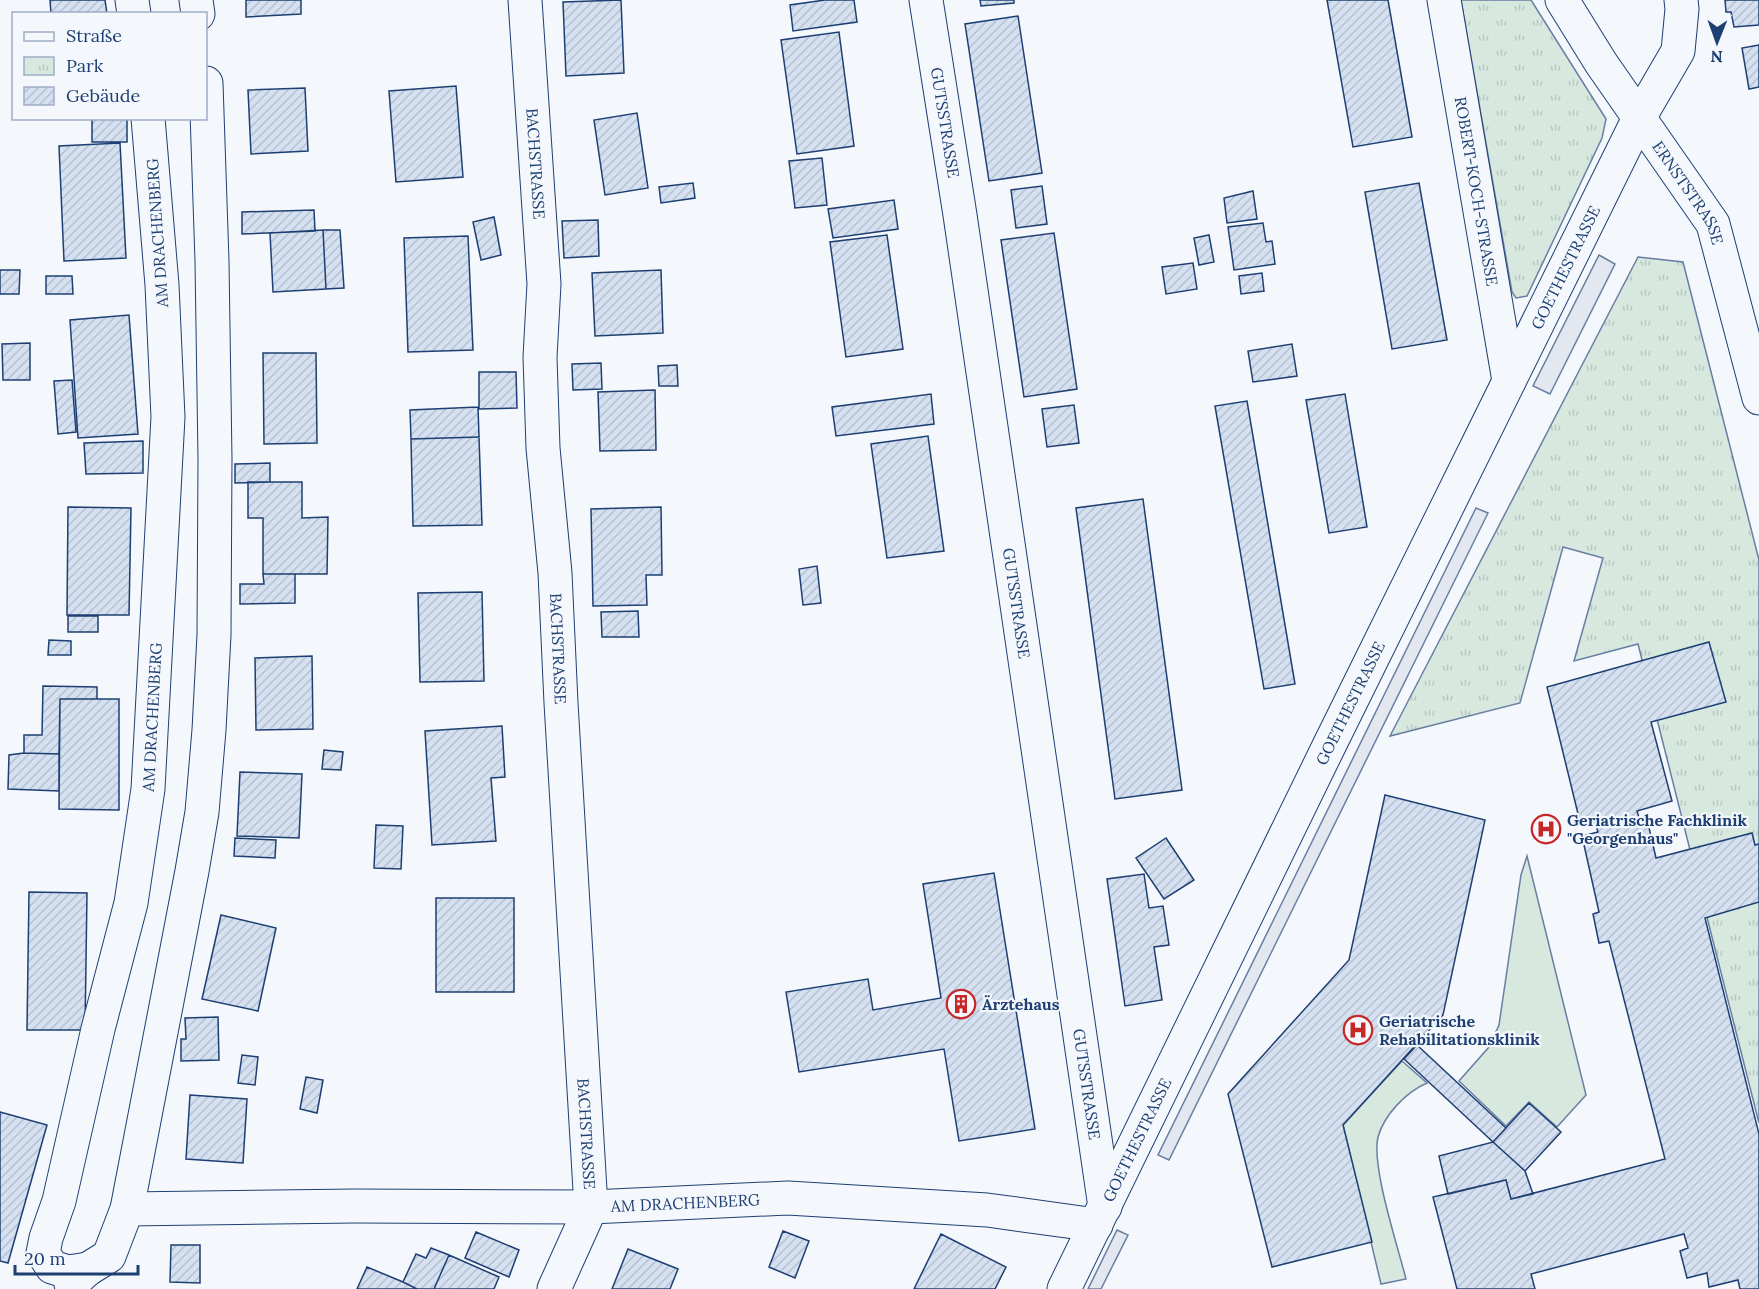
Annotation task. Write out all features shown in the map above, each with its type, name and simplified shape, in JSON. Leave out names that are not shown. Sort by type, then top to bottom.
[{"type":"street","name":"BACHSTRASSE","points":[[525,0],[544,284],[540,357],[543,448],[555,573],[561,714],[591,1207],[554,1289]]},
{"type":"street","name":"GUTSSTRASSE","points":[[926,0],[960,215],[1101,1216]]},
{"type":"street","name":"ROBERT-KOCH-STRASSE","points":[[1444,0],[1509,381]]},
{"type":"street","points":[[1562,0],[1601,63],[1640,118],[1678,51],[1681,0]]},
{"type":"street","name":"AM DRACHENBERG","points":[[148,120],[162,285],[168,417],[148,789],[131,903],[98,1029],[58,1201],[43,1253],[52,1267],[68,1272],[77,1279],[109,1256],[128,1209],[202,813],[214,635],[213,272],[207,110]]},
{"type":"street","name":"GOETHESTRASSE","points":[[1064,1289],[1640,118]]},
{"type":"street","name":"ERNSTSTRASSE","points":[[1640,118],[1713,224],[1759,398]]},
{"type":"street","name":"AM DRACHENBERG","points":[[128,1209],[356,1206],[591,1207],[788,1198],[1101,1216]]},
{"type":"green space","points":[[1461,0],[1531,0],[1606,119],[1602,138],[1527,296],[1516,298],[1512,292]]},
{"type":"green space","points":[[1638,257],[1683,262],[1759,560],[1759,1123],[1638,644],[1574,661],[1603,558],[1563,547],[1520,703],[1390,736]]},
{"type":"green space","points":[[1527,856],[1586,1095],[1557,1127],[1529,1102],[1506,1126],[1459,1081],[1489,1047],[1499,1025],[1521,875]]},
{"type":"green space","points":[[1402,1061],[1427,1083],[1411,1092],[1397,1105],[1385,1121],[1378,1137],[1378,1167],[1406,1279],[1381,1284],[1343,1125]]},
{"type":"shaded area","points":[[1599,255],[1615,264],[1550,394],[1533,386]]},
{"type":"shaded area","points":[[1476,508],[1488,513],[1169,1160],[1158,1155]]},
{"type":"shaded area","points":[[1117,1230],[1128,1235],[1101,1289],[1088,1289]]},
{"type":"building","points":[[50,0],[105,0],[107,12],[51,12]]},
{"type":"building","points":[[246,0],[301,0],[301,14],[246,17]]},
{"type":"building","points":[[621,0],[624,73],[566,76],[563,2]]},
{"type":"building","points":[[825,0],[854,0],[857,22],[793,31],[790,5]]},
{"type":"building","points":[[980,0],[1014,0],[1014,3],[981,6]]},
{"type":"building","points":[[1327,0],[1388,0],[1412,137],[1353,147]]},
{"type":"building","points":[[1725,0],[1759,0],[1759,25],[1734,27],[1731,12],[1726,12]]},
{"type":"building","points":[[1018,16],[1042,173],[989,181],[965,24]]},
{"type":"building","points":[[839,32],[854,146],[797,154],[781,40]]},
{"type":"building","points":[[1759,45],[1759,87],[1749,89],[1742,48]]},
{"type":"building","points":[[456,86],[463,177],[396,182],[389,91]]},
{"type":"building","points":[[305,88],[308,151],[251,154],[248,90]]},
{"type":"building","points":[[637,113],[648,188],[605,195],[594,120]]},
{"type":"building","points":[[92,120],[127,120],[127,142],[92,142]]},
{"type":"building","points":[[120,143],[126,258],[64,261],[59,146]]},
{"type":"building","points":[[822,158],[827,205],[795,208],[789,161]]},
{"type":"building","points":[[693,183],[695,198],[661,203],[659,187]]},
{"type":"building","points":[[1419,183],[1447,340],[1392,349],[1365,192]]},
{"type":"building","points":[[1042,186],[1047,224],[1016,228],[1011,190]]},
{"type":"building","points":[[1253,191],[1257,219],[1227,223],[1224,198]]},
{"type":"building","points":[[894,200],[898,229],[833,238],[828,209]]},
{"type":"building","points":[[314,210],[315,231],[242,234],[242,212]]},
{"type":"building","points":[[494,217],[501,255],[481,260],[473,222]]},
{"type":"building","points":[[598,220],[599,256],[564,258],[562,221]]},
{"type":"building","points":[[1263,223],[1266,242],[1272,241],[1275,264],[1234,270],[1228,227]]},
{"type":"building","points":[[323,230],[326,289],[273,292],[270,233]]},
{"type":"building","points":[[323,230],[340,230],[344,288],[326,289]]},
{"type":"building","points":[[1054,233],[1077,389],[1024,397],[1001,240]]},
{"type":"building","points":[[887,235],[903,349],[846,357],[830,242]]},
{"type":"building","points":[[1209,235],[1214,262],[1199,265],[1194,238]]},
{"type":"building","points":[[468,236],[473,350],[408,352],[404,238]]},
{"type":"building","points":[[1193,263],[1197,289],[1166,294],[1162,267]]},
{"type":"building","points":[[0,270],[20,270],[19,294],[0,294]]},
{"type":"building","points":[[661,270],[663,333],[595,336],[592,273]]},
{"type":"building","points":[[1262,273],[1264,291],[1241,294],[1239,276]]},
{"type":"building","points":[[46,276],[72,276],[73,294],[46,294]]},
{"type":"building","points":[[129,315],[138,434],[78,438],[70,320]]},
{"type":"building","points":[[30,343],[30,380],[3,380],[2,344]]},
{"type":"building","points":[[1292,344],[1297,376],[1253,382],[1248,351]]},
{"type":"building","points":[[263,353],[316,353],[317,443],[264,444]]},
{"type":"building","points":[[601,363],[602,389],[573,390],[572,364]]},
{"type":"building","points":[[677,365],[678,386],[659,386],[658,366]]},
{"type":"building","points":[[479,372],[516,372],[517,408],[479,409]]},
{"type":"building","points":[[72,380],[76,432],[58,434],[54,381]]},
{"type":"building","points":[[655,390],[656,450],[600,451],[598,392]]},
{"type":"building","points":[[931,394],[934,424],[836,436],[832,407]]},
{"type":"building","points":[[1345,394],[1367,527],[1329,533],[1306,400]]},
{"type":"building","points":[[1247,401],[1295,684],[1264,689],[1215,406]]},
{"type":"building","points":[[1074,405],[1079,443],[1047,447],[1042,409]]},
{"type":"building","points":[[478,407],[479,437],[411,439],[410,410]]},
{"type":"building","points":[[928,436],[944,551],[887,558],[871,444]]},
{"type":"building","points":[[479,437],[482,525],[413,526],[411,439]]},
{"type":"building","points":[[143,441],[143,473],[86,474],[84,443]]},
{"type":"building","points":[[270,463],[270,482],[235,483],[235,464]]},
{"type":"building","points":[[248,482],[302,482],[302,518],[328,517],[327,574],[263,574],[263,518],[248,518]]},
{"type":"building","points":[[1143,499],[1182,790],[1115,799],[1076,508]]},
{"type":"building","points":[[68,507],[131,508],[129,615],[67,615]]},
{"type":"building","points":[[661,507],[662,575],[646,575],[647,605],[593,606],[591,509]]},
{"type":"building","points":[[817,566],[821,603],[803,605],[799,569]]},
{"type":"building","points":[[263,574],[295,574],[295,603],[240,604],[240,584],[264,584]]},
{"type":"building","points":[[482,592],[484,681],[420,682],[418,593]]},
{"type":"building","points":[[638,611],[639,637],[602,637],[601,612]]},
{"type":"building","points":[[68,616],[98,616],[98,632],[68,632]]},
{"type":"building","points":[[49,640],[71,641],[71,655],[48,655]]},
{"type":"building","points":[[1709,642],[1726,702],[1651,722],[1672,801],[1637,811],[1640,821],[1647,819],[1656,858],[1752,833],[1755,845],[1759,844],[1759,902],[1705,918],[1759,1134],[1759,1289],[1740,1289],[1738,1280],[1709,1287],[1707,1273],[1687,1278],[1680,1251],[1688,1248],[1684,1234],[1531,1274],[1535,1289],[1457,1289],[1433,1197],[1506,1180],[1511,1199],[1665,1159],[1609,941],[1599,943],[1593,914],[1599,912],[1582,836],[1598,832],[1595,822],[1581,826],[1547,687]]},
{"type":"building","points":[[312,656],[313,729],[256,730],[255,658]]},
{"type":"building","points":[[43,686],[97,687],[97,699],[60,699],[59,754],[24,753],[24,735],[42,735]]},
{"type":"building","points":[[60,699],[119,699],[119,810],[59,809]]},
{"type":"building","points":[[502,726],[505,777],[491,778],[496,841],[432,845],[425,731]]},
{"type":"building","points":[[324,750],[343,752],[341,770],[322,769]]},
{"type":"building","points":[[59,754],[59,791],[8,789],[9,755]]},
{"type":"building","points":[[240,772],[302,774],[299,838],[237,836]]},
{"type":"building","name":"Geriatrische Rehabilitationsklinik","points":[[1385,795],[1485,820],[1443,1015],[1343,1125],[1372,1242],[1272,1267],[1228,1094],[1349,960]]},
{"type":"building","points":[[376,825],[403,826],[401,869],[374,868]]},
{"type":"building","points":[[235,838],[276,840],[275,858],[234,856]]},
{"type":"building","points":[[1166,838],[1194,880],[1164,899],[1136,858]]},
{"type":"building","name":"Ärztehaus","points":[[994,873],[1035,1129],[959,1141],[944,1049],[799,1072],[786,992],[868,979],[873,1010],[941,998],[923,884]]},
{"type":"building","points":[[1144,874],[1149,908],[1163,906],[1169,945],[1154,947],[1162,1000],[1125,1006],[1107,879]]},
{"type":"building","points":[[29,892],[87,893],[85,1030],[27,1030]]},
{"type":"building","points":[[436,898],[514,898],[514,992],[436,992]]},
{"type":"building","points":[[221,915],[276,928],[258,1011],[202,999]]},
{"type":"building","points":[[218,1017],[219,1060],[181,1061],[181,1039],[186,1039],[185,1018]]},
{"type":"building","points":[[1417,1045],[1506,1128],[1493,1142],[1404,1059]]},
{"type":"building","points":[[242,1055],[258,1057],[255,1085],[238,1083]]},
{"type":"building","points":[[306,1077],[323,1080],[317,1113],[300,1109]]},
{"type":"building","points":[[190,1095],[247,1099],[243,1163],[186,1159]]},
{"type":"building","points":[[1529,1103],[1561,1132],[1525,1171],[1493,1142]]},
{"type":"building","points":[[0,1112],[47,1125],[8,1263],[0,1261]]},
{"type":"building","points":[[1493,1142],[1525,1171],[1533,1194],[1511,1199],[1506,1180],[1448,1194],[1439,1156]]},
{"type":"building","points":[[783,1231],[809,1241],[795,1278],[769,1267]]},
{"type":"building","points":[[476,1232],[519,1250],[509,1277],[465,1258]]},
{"type":"building","points":[[941,1234],[1006,1267],[995,1289],[914,1289]]},
{"type":"building","points":[[171,1245],[200,1245],[200,1283],[170,1282]]},
{"type":"building","points":[[431,1248],[449,1255],[434,1289],[417,1289],[403,1282],[416,1254],[426,1258]]},
{"type":"building","points":[[628,1249],[678,1269],[670,1289],[612,1289]]},
{"type":"building","points":[[449,1255],[499,1277],[494,1289],[434,1289]]},
{"type":"building","points":[[367,1267],[403,1282],[417,1289],[357,1289]]},
{"type":"place","name":"Geriatrische Fachklinik \"Georgenhaus\"","points":[[1546,829]]},
{"type":"place","name":"Ärztehaus","points":[[961,1004]]},
{"type":"place","name":"Geriatrische Rehabilitationsklinik","points":[[1358,1030]]}]
